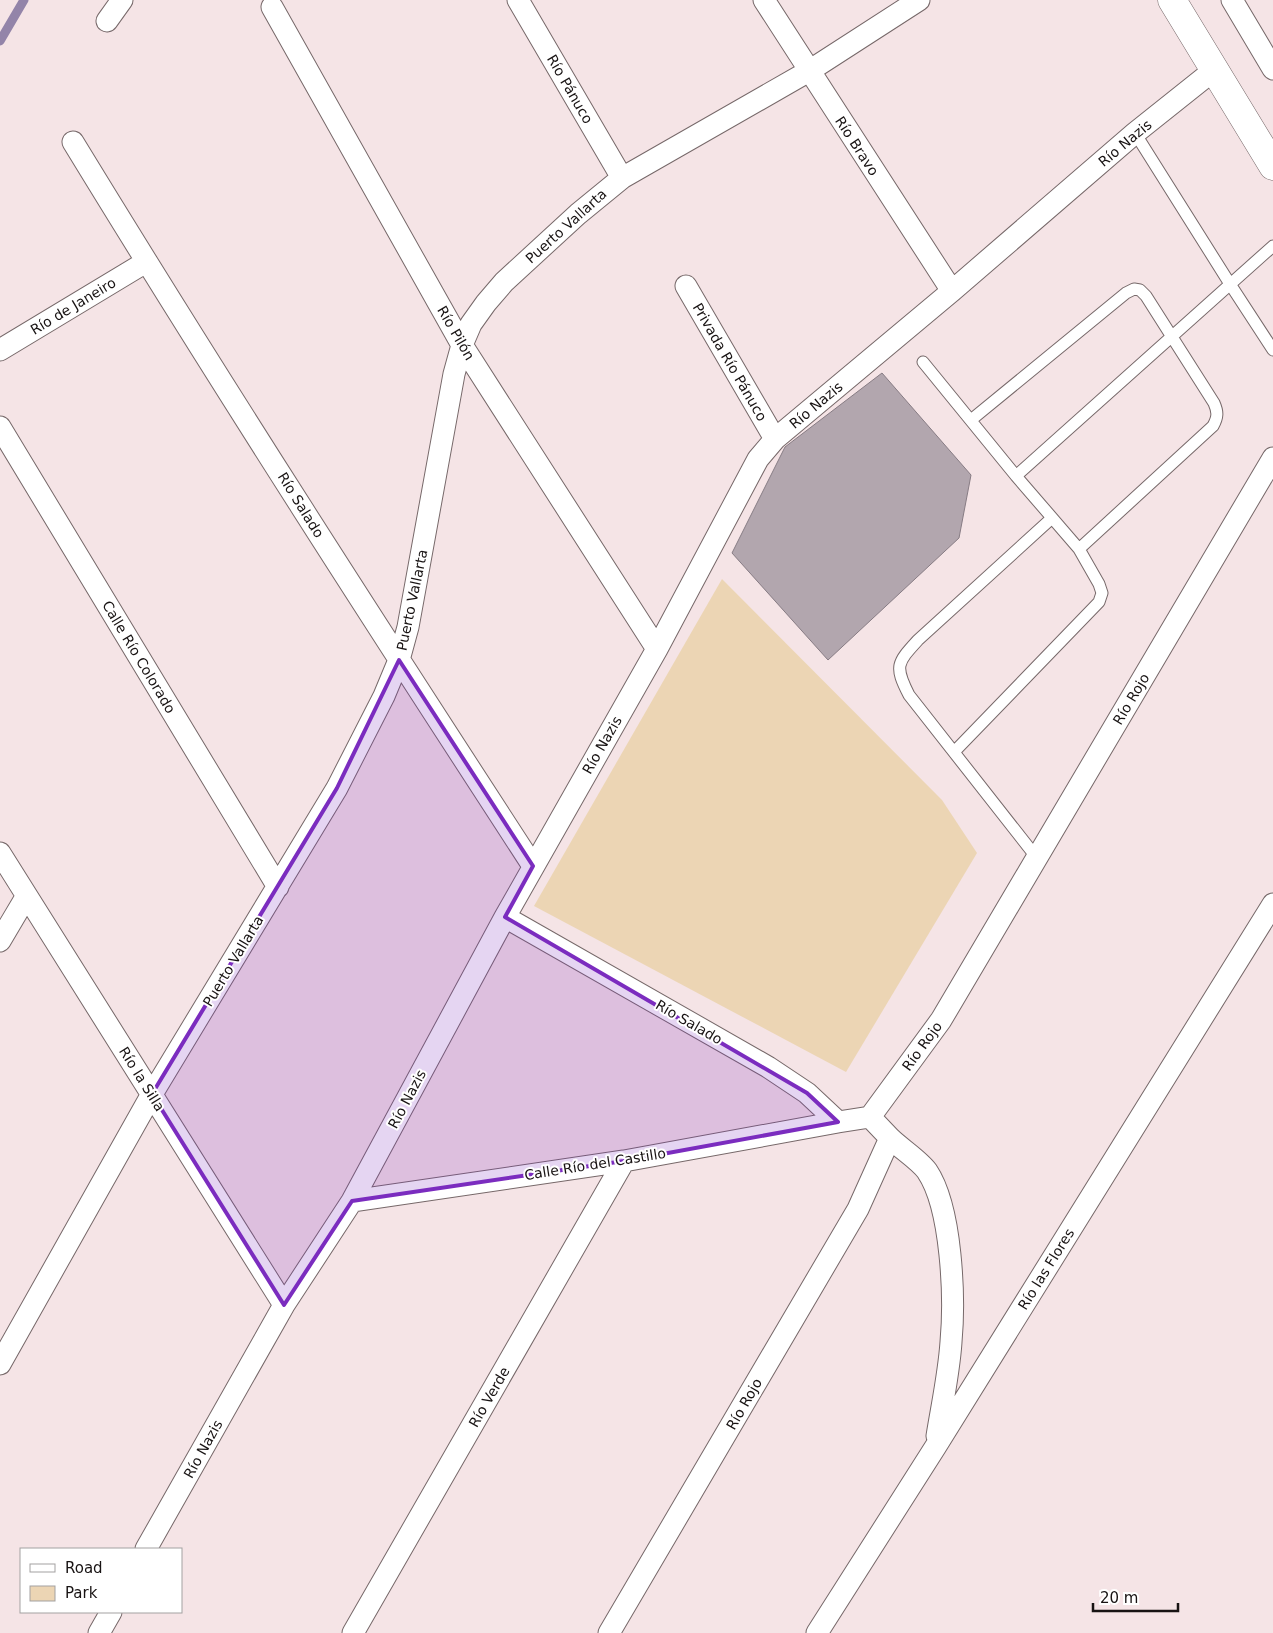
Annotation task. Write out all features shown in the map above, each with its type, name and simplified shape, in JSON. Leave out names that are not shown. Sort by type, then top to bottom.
[{"type":"main road","points":[[1172,0],[1273,166]]},
{"type":"street","points":[[107,20],[122,0]]},
{"type":"street","name":"Río Pánuco","points":[[518,0],[622,178]]},
{"type":"street","name":"Río Bravo","points":[[764,0],[952,291]]},
{"type":"street","name":"Puerto Vallarta","points":[[0,1364],[152,1094],[341,780],[384,696],[399,660],[408,627],[449,395],[462,345],[471,324],[504,282],[578,214],[622,178],[809,71],[919,0]]},
{"type":"street","points":[[1232,0],[1273,69]]},
{"type":"street","name":"Río Pilón","points":[[272,7],[462,345],[657,649]]},
{"type":"street","name":"Río Nazis","points":[[147,1548],[284,1305],[352,1201],[533,866],[657,649],[758,459],[775,438],[952,291],[1135,133],[1214,70]]},
{"type":"street","name":"Río Salado","points":[[73,142],[146,262],[399,660],[533,866]]},
{"type":"street","name":"Río de Janeiro","points":[[0,350],[146,262]]},
{"type":"street","name":"Privada Río Pánuco","points":[[686,286],[775,438]]},
{"type":"street","name":"Calle Río Colorado","points":[[0,427],[278,886]]},
{"type":"street","name":"Río Rojo","points":[[870,1117],[941,1020],[1273,458]]},
{"type":"street","name":"Río la Silla","points":[[0,853],[284,1305]]},
{"type":"street","points":[[0,940],[26,897]]},
{"type":"street","name":"Río las Flores","points":[[817,1633],[936,1446],[1273,904]]},
{"type":"street","name":"Río Salado","points":[[505,917],[768,1067],[807,1093],[838,1122]]},
{"type":"street","points":[[838,1122],[870,1117],[890,1138],[926,1169],[940,1199],[946,1229],[952,1308],[952,1343],[936,1446]]},
{"type":"street","name":"Calle Río del Castillo","points":[[352,1201],[624,1161],[838,1122]]},
{"type":"street","name":"Río Rojo","points":[[609,1633],[858,1209],[890,1138]]},
{"type":"street","name":"Río Verde","points":[[353,1633],[624,1161]]},
{"type":"street","points":[[99,1633],[110,1613]]},
{"type":"lane","points":[[1135,133],[1273,350]]},
{"type":"lane","points":[[1016,476],[1273,246]]},
{"type":"lane","points":[[971,420],[1126,293],[1134,289],[1140,290],[1146,296],[1214,403],[1218,411],[1217,418],[1213,426],[1078,549]]},
{"type":"lane","points":[[923,362],[1078,549],[1099,584],[1102,593],[1099,602],[954,752]]},
{"type":"lane","points":[[1037,858],[909,695],[900,679],[898,667],[904,656],[918,640],[1052,518]]},
{"type":"highlighted area","points":[[399,660],[533,866],[505,917],[807,1093],[838,1122],[624,1161],[352,1201],[284,1305],[152,1094],[337,788]]},
{"type":"green space","points":[[722,579],[942,800],[977,853],[846,1072],[534,906]]},
{"type":"building","points":[[882,373],[971,475],[959,538],[828,660],[732,553],[785,447]]},
{"type":"waterway","points":[[0,41],[24,0]]}]
